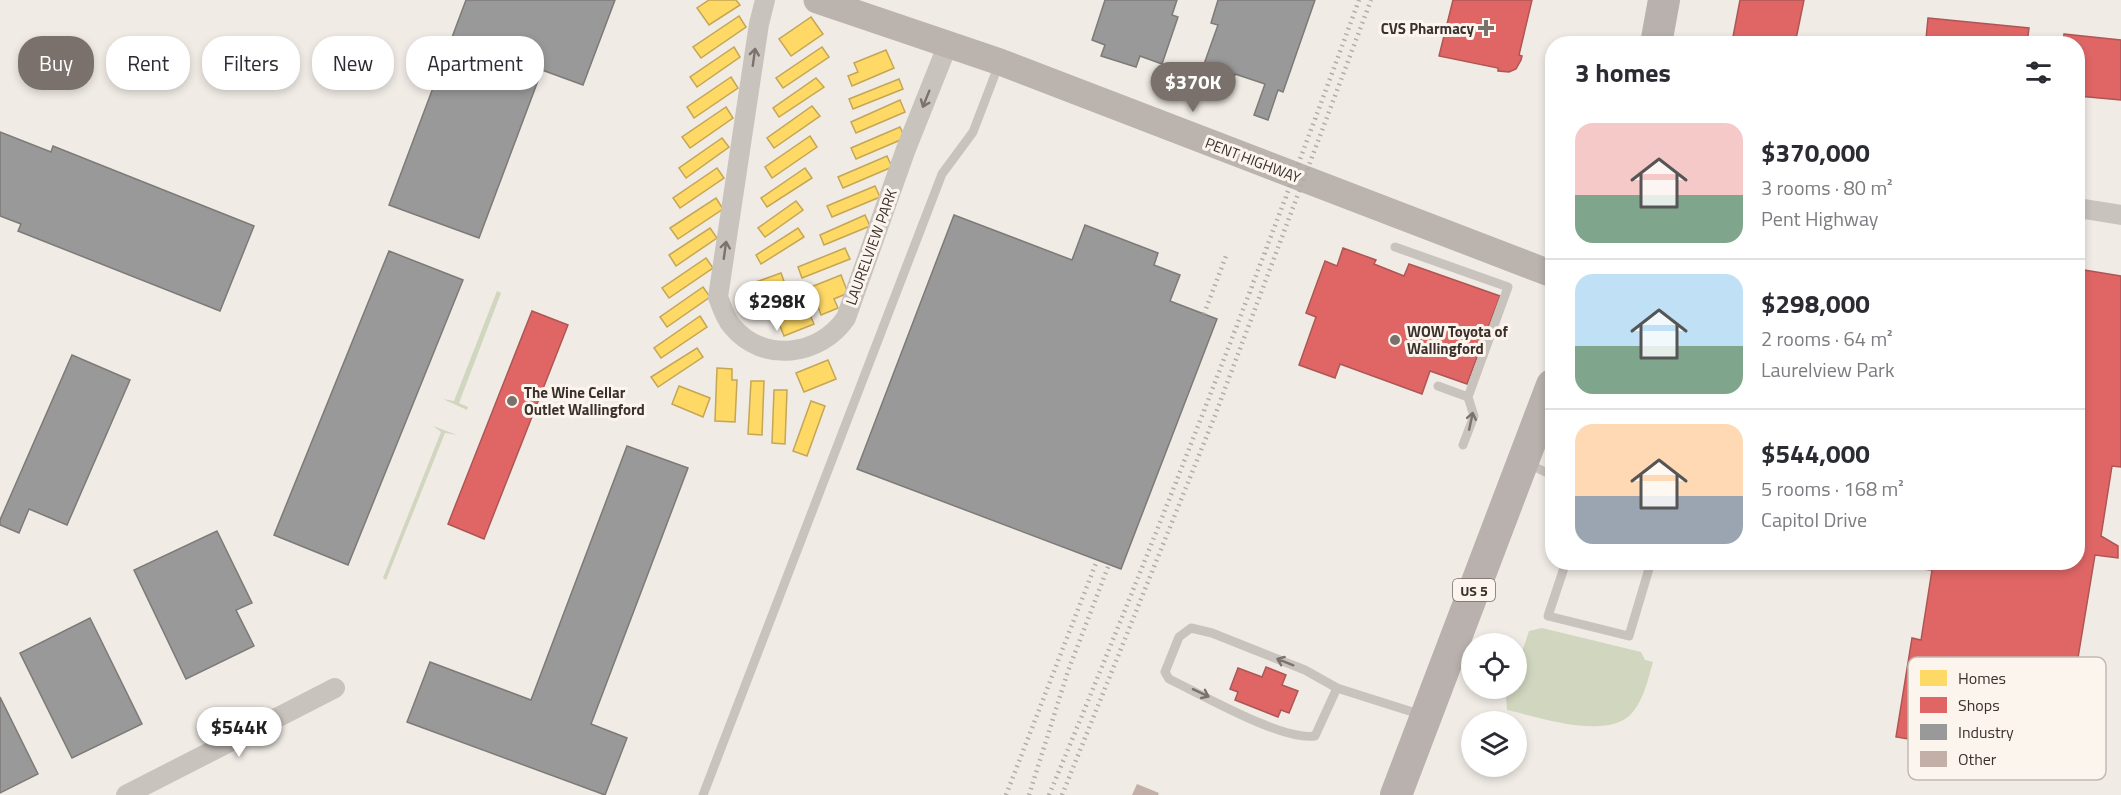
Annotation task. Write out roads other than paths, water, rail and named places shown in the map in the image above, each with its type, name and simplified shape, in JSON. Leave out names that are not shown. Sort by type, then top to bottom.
[{"type":"main road","points":[[1657,36],[1664,0]]},
{"type":"main road","name":"US 5","points":[[1396,795],[1545,404]]},
{"type":"street","name":"LAURELVIEW PARK","points":[[765,0],[759,24],[718,297],[726,317],[737,332],[755,344],[774,351],[797,351],[818,344],[831,335],[846,318],[906,149],[948,44]]},
{"type":"street","name":"PENT HIGHWAY","points":[[817,0],[1000,62],[1545,271]]},
{"type":"street","points":[[2085,209],[2121,215]]},
{"type":"street","points":[[126,795],[335,688]]},
{"type":"lane","points":[[703,795],[942,174],[973,132],[1000,62]]},
{"type":"lane","points":[[1395,247],[1508,287],[1468,397],[1474,416],[1463,445]]},
{"type":"lane","points":[[1438,386],[1468,397]]},
{"type":"lane","points":[[1523,462],[1545,472]]},
{"type":"lane","points":[[1563,570],[1548,616],[1629,636],[1649,570]]},
{"type":"lane","points":[[1337,688],[1315,736],[1303,738],[1282,731],[1169,679],[1165,672],[1179,637],[1191,628],[1212,633],[1305,670],[1337,688],[1355,691],[1425,716]]},
{"type":"railway","points":[[1049,795],[1208,399],[1359,0]]},
{"type":"railway","points":[[1062,795],[1214,418],[1371,0]]},
{"type":"railway","points":[[1204,314],[1226,256]]},
{"type":"railway","points":[[1006,795],[1096,563]]},
{"type":"railway","points":[[1029,795],[1068,671],[1108,567]]},
{"type":"place","name":"CVS Pharmacy","points":[[1486,28]]},
{"type":"place","name":"WOW Toyota of Wallingford","points":[[1395,340]]},
{"type":"place","name":"The Wine Cellar Outlet Wallingford","points":[[512,401]]}]
